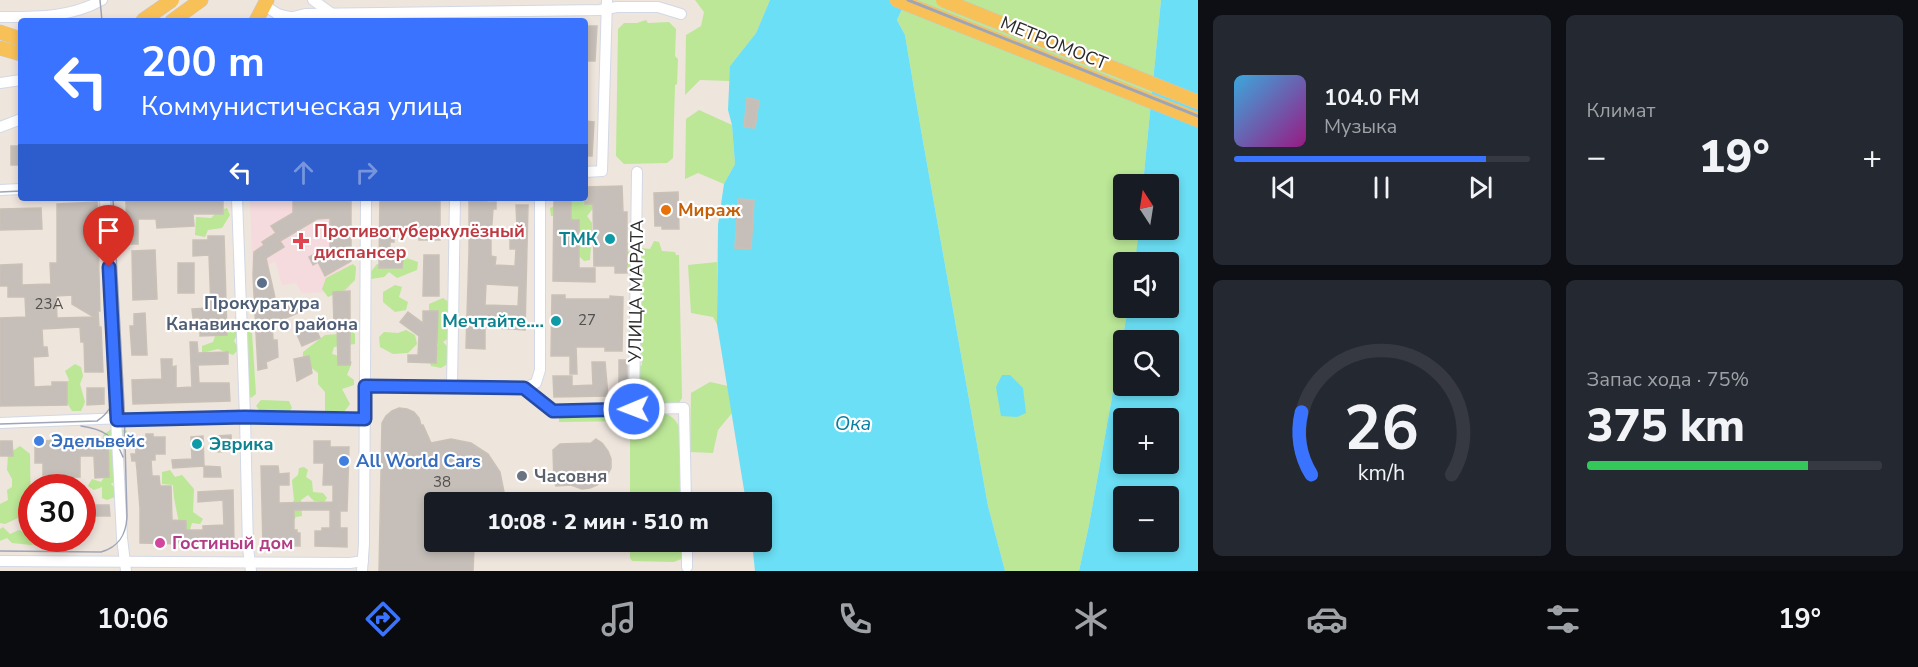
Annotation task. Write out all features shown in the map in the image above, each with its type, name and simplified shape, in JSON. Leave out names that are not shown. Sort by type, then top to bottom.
[{"type":"main road","points":[[162,0],[169,18]]},
{"type":"main road","points":[[146,18],[172,0]]},
{"type":"main road","points":[[174,18],[201,0]]},
{"type":"main road","name":"МЕТРОМОСТ","points":[[897,0],[1198,120]]},
{"type":"main road","name":"МЕТРОМОСТ","points":[[943,0],[1198,102]]},
{"type":"main road","points":[[257,18],[265,1]]},
{"type":"main road","points":[[0,32],[18,38]]},
{"type":"main road","points":[[0,48],[18,53]]},
{"type":"street","points":[[313,0],[330,14]]},
{"type":"street","points":[[0,17],[66,14],[99,1]]},
{"type":"street","points":[[265,1],[272,12],[279,16],[290,17]]},
{"type":"street","points":[[287,18],[305,14],[367,17],[460,16],[606,5],[658,7],[681,14]]},
{"type":"street","points":[[588,172],[602,171],[606,5]]},
{"type":"street","points":[[0,82],[18,80]]},
{"type":"street","points":[[0,127],[18,120]]},
{"type":"street","name":"УЛИЦА МАРАТА","points":[[634,409],[637,172]]},
{"type":"street","points":[[0,190],[18,189]]},
{"type":"street","points":[[105,201],[125,567]]},
{"type":"street","points":[[237,201],[248,548],[251,567]]},
{"type":"street","points":[[0,561],[125,567],[251,567],[350,563],[362,566],[366,201]]},
{"type":"street","points":[[452,387],[455,201]]},
{"type":"street","points":[[365,386],[524,388],[536,383],[540,370],[540,201]]},
{"type":"street","points":[[524,388],[553,411],[684,408],[686,492]]},
{"type":"street","points":[[0,423],[245,417],[365,419]]},
{"type":"street","points":[[687,552],[687,567]]},
{"type":"shaded area","name":"Противотуберкулёзный диспансер","points":[[250,201],[351,201],[350,291],[302,293],[296,283],[282,285],[275,261],[253,275]]},
{"type":"green space","points":[[695,0],[770,0],[756,33],[730,66],[730,81],[700,80],[685,95],[686,35],[701,26],[704,12]]},
{"type":"green space","points":[[906,0],[1161,0],[1144,174],[1113,174],[1113,240],[1138,240],[1137,252],[1113,252],[1113,318],[1126,318],[1124,330],[1113,330],[1113,391],[1079,571],[1005,571],[988,506],[905,35],[897,20]]},
{"type":"green space","points":[[646,20],[648,23],[669,22],[676,29],[675,56],[678,59],[673,158],[667,163],[624,164],[616,156],[618,29],[624,23]]},
{"type":"green space","points":[[699,110],[732,125],[735,164],[724,184],[698,173],[685,179],[686,119]]},
{"type":"green space","points":[[589,200],[594,207],[587,216],[592,223],[592,233],[585,234],[591,245],[590,260],[584,261],[574,251],[562,215],[551,216],[550,208],[565,201]]},
{"type":"green space","points":[[227,208],[230,215],[222,228],[208,230],[205,237],[195,235],[196,217],[211,218],[218,211]]},
{"type":"green space","points":[[654,241],[659,242],[662,251],[675,252],[679,255],[682,398],[679,403],[644,404],[639,400],[640,366],[642,365],[640,335],[642,333],[643,268],[629,268],[621,259],[621,253],[627,251],[634,253],[641,248],[650,249]]},
{"type":"green space","points":[[407,258],[418,262],[417,270],[397,278],[389,272],[384,277],[371,279],[370,273],[377,264],[391,267]]},
{"type":"green space","points":[[717,262],[717,324],[713,317],[691,313],[688,265]]},
{"type":"green space","points":[[353,264],[356,267],[355,280],[345,290],[328,297],[322,289],[326,278]]},
{"type":"green space","points":[[395,285],[402,287],[399,297],[408,302],[406,310],[395,312],[383,302],[383,292]]},
{"type":"green space","points":[[443,298],[450,303],[449,338],[443,342],[450,349],[449,363],[441,368],[431,366],[428,357],[438,345],[429,335],[429,304]]},
{"type":"green space","points":[[232,327],[238,332],[234,341],[239,349],[233,355],[218,349],[202,353],[202,346],[213,342],[216,333],[225,333]]},
{"type":"green space","points":[[349,328],[355,334],[355,344],[334,347],[332,354],[352,362],[347,375],[354,380],[354,385],[342,389],[350,404],[344,412],[332,414],[325,411],[325,392],[318,384],[318,373],[303,361],[303,352],[325,335],[339,334]]},
{"type":"green space","points":[[406,330],[415,335],[417,344],[408,353],[393,354],[380,347],[379,337],[384,332],[398,333]]},
{"type":"green space","points":[[246,331],[252,333],[256,394],[251,398],[248,394]]},
{"type":"green space","points":[[75,364],[81,367],[83,376],[80,384],[85,402],[81,411],[72,411],[65,396],[66,384],[69,380],[65,371]]},
{"type":"green space","points":[[710,382],[728,386],[732,413],[718,430],[713,453],[690,452],[691,393]]},
{"type":"green space","points":[[261,400],[289,401],[292,408],[288,413],[261,412],[256,406]]},
{"type":"green space","points":[[652,411],[665,414],[676,422],[680,429],[683,492],[630,492],[630,412]]},
{"type":"green space","points":[[627,413],[627,421],[559,422],[559,414]]},
{"type":"green space","points":[[110,430],[126,430],[131,438],[126,444],[117,442],[115,481],[111,484],[115,488],[115,497],[107,500],[102,498],[102,487],[96,489],[96,480],[101,482],[106,471],[107,460],[103,435]]},
{"type":"green space","points":[[20,446],[30,454],[30,474],[18,474],[18,518],[5,524],[0,523],[0,504],[8,500],[7,490],[12,487],[12,479],[7,470],[8,454]]},
{"type":"green space","points":[[304,467],[308,470],[306,477],[312,481],[313,492],[323,493],[327,498],[324,502],[314,501],[308,495],[301,500],[302,516],[296,517],[291,523],[283,519],[294,500],[292,480],[298,475],[299,468]]},
{"type":"green space","points":[[170,470],[175,477],[182,475],[194,489],[193,512],[203,519],[200,524],[192,523],[189,533],[180,533],[173,485],[162,484],[162,472]]},
{"type":"green space","points":[[3,527],[10,534],[18,530],[18,544],[12,543],[7,538],[0,541],[0,529]]},
{"type":"green space","points":[[630,552],[683,552],[681,559],[674,562],[632,561]]},
{"type":"water","name":"Ока","points":[[770,0],[906,0],[897,20],[905,35],[988,506],[1005,571],[755,571],[753,552],[772,552],[772,492],[744,492],[717,324],[718,225],[724,184],[735,164],[732,125],[728,110],[730,66],[756,33]]},
{"type":"water","points":[[1161,0],[1198,0],[1198,571],[1079,571],[1113,391],[1113,396],[1179,396],[1179,330],[1124,330],[1126,318],[1179,318],[1179,252],[1136,252],[1138,240],[1179,240],[1179,174],[1144,174]]},
{"type":"water","points":[[1002,375],[1010,375],[1023,388],[1026,413],[1017,417],[1001,416],[996,387]]},
{"type":"building","points":[[588,26],[597,26],[595,61],[588,61]]},
{"type":"building","points":[[747,98],[759,100],[755,128],[744,127]]},
{"type":"building","points":[[588,121],[594,122],[592,156],[588,156]]},
{"type":"building","points":[[11,146],[18,146],[18,165],[11,165]]},
{"type":"building","name":"ТМК","points":[[622,186],[623,212],[627,212],[627,273],[615,273],[615,266],[594,266],[593,204],[585,204],[585,201],[588,201],[588,187]]},
{"type":"building","name":"Мираж","points":[[678,192],[679,229],[662,229],[662,226],[655,226],[654,193]]},
{"type":"building","points":[[738,199],[754,200],[751,249],[735,248]]},
{"type":"building","points":[[126,201],[223,201],[223,214],[193,214],[194,226],[157,228],[156,219],[138,219],[138,244],[127,244]]},
{"type":"building","points":[[293,201],[351,201],[351,261],[325,276],[318,262],[313,265],[309,257],[322,250],[330,250],[330,218],[317,219],[280,241],[284,247],[266,258],[278,311],[305,299],[309,308],[272,324],[273,340],[277,340],[278,357],[266,362],[267,368],[258,370],[254,252],[264,245],[262,242],[276,233],[271,226],[293,213]]},
{"type":"building","points":[[380,201],[440,201],[440,240],[419,240],[419,228],[394,228],[394,242],[390,242],[390,258],[403,259],[402,268],[379,268]]},
{"type":"building","points":[[469,201],[496,202],[496,209],[493,209],[491,237],[491,256],[496,257],[495,265],[515,266],[516,249],[510,249],[510,228],[517,228],[516,205],[528,205],[525,330],[485,327],[485,349],[466,348]],"holes":[[[486,284],[519,286],[518,306],[485,305]]]},
{"type":"building","points":[[554,201],[571,201],[571,220],[579,220],[579,268],[595,268],[595,282],[553,281]]},
{"type":"building","points":[[97,202],[100,311],[98,311],[103,372],[85,372],[84,342],[81,342],[80,327],[42,329],[43,347],[47,347],[48,356],[33,357],[34,387],[52,386],[52,382],[67,382],[67,405],[0,406],[0,318],[26,317],[25,297],[8,297],[8,286],[0,286],[0,265],[22,264],[22,285],[51,284],[50,263],[57,263],[57,204]],"holes":[[[72,295],[72,304],[94,317],[57,318],[56,296]]]},
{"type":"building","points":[[41,208],[42,229],[0,230],[0,209]]},
{"type":"building","points":[[208,236],[224,236],[227,335],[200,336],[200,318],[193,318],[192,309],[211,308],[209,255],[193,256],[193,240],[208,240]]},
{"type":"building","points":[[155,250],[157,299],[133,300],[132,251]]},
{"type":"building","points":[[424,255],[439,255],[439,296],[423,296]]},
{"type":"building","points":[[178,263],[194,263],[194,293],[178,293]]},
{"type":"building","points":[[350,291],[350,365],[338,365],[337,323],[334,323],[333,292]]},
{"type":"building","points":[[552,295],[565,295],[565,299],[623,297],[622,351],[605,351],[605,347],[576,347],[577,374],[570,374],[570,356],[551,356]]},
{"type":"building","points":[[423,311],[438,311],[436,363],[408,362],[408,355],[418,355],[419,336],[400,322],[408,312],[423,323]]},
{"type":"building","points":[[145,313],[147,355],[132,355],[130,326],[134,326],[134,314]]},
{"type":"building","points":[[313,322],[320,338],[302,346],[295,330]]},
{"type":"building","points":[[190,342],[197,342],[198,353],[228,352],[228,364],[198,365],[199,383],[229,383],[230,401],[133,404],[132,380],[162,379],[161,359],[172,359],[172,367],[176,366],[176,388],[192,387]]},
{"type":"building","points":[[309,356],[312,373],[297,381],[294,359]]},
{"type":"building","points":[[619,360],[627,360],[627,395],[619,396]]},
{"type":"building","points":[[592,362],[605,362],[608,396],[554,397],[553,376],[572,376],[572,386],[593,385]]},
{"type":"building","points":[[87,388],[104,388],[104,404],[87,405]]},
{"type":"building","points":[[399,408],[414,412],[431,443],[451,439],[471,443],[488,454],[500,472],[504,492],[424,492],[424,552],[474,552],[473,571],[379,571],[382,423],[392,411]]},
{"type":"building","points":[[146,434],[153,434],[153,437],[165,437],[165,454],[155,454],[155,460],[151,460],[152,476],[159,476],[160,486],[171,486],[172,520],[186,521],[186,530],[203,530],[203,526],[224,525],[223,500],[198,502],[198,492],[233,490],[234,545],[140,543],[137,470],[136,461],[132,461],[131,454],[136,454],[135,438],[146,438]]},
{"type":"building","points":[[231,435],[232,451],[218,452],[217,436]]},
{"type":"building","points":[[203,436],[204,466],[173,468],[172,460],[192,459],[191,437]]},
{"type":"building","points":[[108,439],[109,477],[96,478],[94,456],[80,456],[80,474],[43,474],[43,463],[35,463],[35,441]]},
{"type":"building","points":[[596,439],[608,451],[611,459],[611,468],[606,478],[590,488],[582,489],[571,485],[556,486],[553,450],[560,444],[591,443]]},
{"type":"building","points":[[0,441],[12,441],[13,456],[0,456]]},
{"type":"building","points":[[314,441],[330,441],[330,447],[349,447],[347,511],[340,511],[340,528],[347,528],[347,547],[315,546],[315,531],[330,528],[330,510],[294,510],[294,530],[300,533],[300,546],[263,546],[261,466],[278,466],[279,474],[289,473],[289,485],[279,485],[279,503],[333,502],[333,485],[323,485],[324,463],[314,463]]},
{"type":"building","points":[[204,466],[220,467],[221,477],[204,477]]},
{"type":"building","points":[[96,505],[109,505],[110,516],[96,516]]},
{"type":"tram line","points":[[100,0],[102,18]]},
{"type":"tram line","points":[[0,192],[18,191]]},
{"type":"tram line","points":[[0,551],[101,552],[113,547],[125,529],[127,517],[124,405],[113,201]]},
{"type":"tram line","points":[[0,424],[97,421],[112,405],[118,384]]},
{"type":"tram line","points":[[81,426],[96,429],[107,435],[116,444],[123,457]]},
{"type":"railway","points":[[908,0],[1198,116]]},
{"type":"railway","points":[[941,0],[1198,103]]},
{"type":"place","name":"Мираж","points":[[666,210]]},
{"type":"place","name":"ТМК","points":[[610,239]]},
{"type":"place","name":"Противотуберкулёзный диспансер","points":[[301,241]]},
{"type":"place","name":"Прокуратура Канавинского района","points":[[262,283]]},
{"type":"place","name":"Мечтайте....","points":[[556,321]]},
{"type":"place","name":"Эдельвейс","points":[[39,441]]},
{"type":"place","name":"Эврика","points":[[197,444]]},
{"type":"place","name":"All World Cars","points":[[344,461]]},
{"type":"place","name":"Часовня","points":[[522,476]]},
{"type":"place","name":"Гостиный дом","points":[[160,543]]},
{"type":"route","points":[[109,267],[117,420],[124,418],[245,417],[365,419],[365,386],[524,388],[553,411],[634,409]]}]
